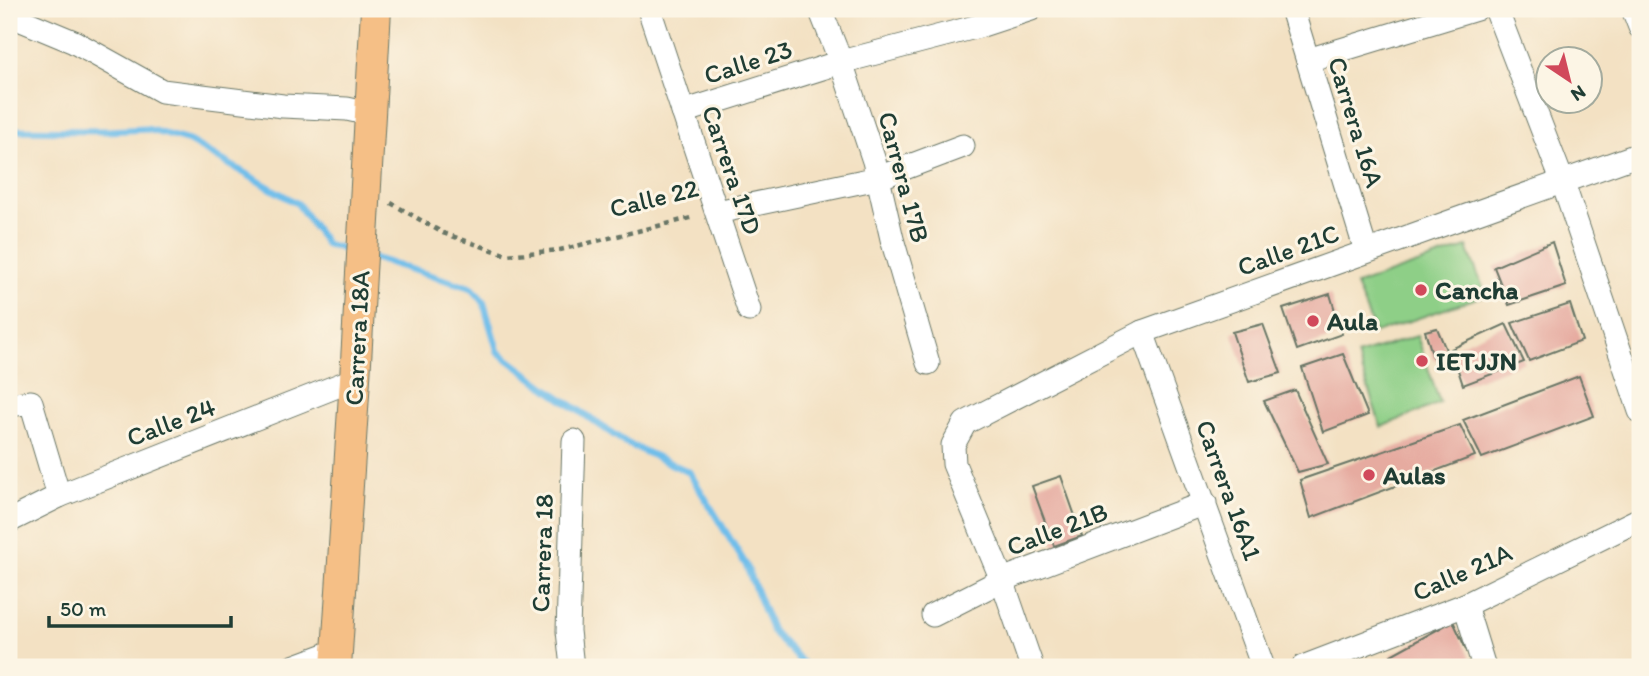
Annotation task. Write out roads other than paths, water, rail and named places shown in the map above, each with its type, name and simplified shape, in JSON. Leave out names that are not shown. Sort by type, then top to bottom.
[{"type":"main road","name":"Carrera 18A","points":[[336,659],[376,9]]},
{"type":"street","name":"Carrera 17D","points":[[649,9],[750,310]]},
{"type":"street","name":"Carrera 17B","points":[[820,9],[841,62],[878,178],[892,239],[928,363]]},
{"type":"street","name":"Calle 23","points":[[683,112],[976,18],[1031,9]]},
{"type":"street","name":"Carrera 16A","points":[[1292,9],[1366,251]]},
{"type":"street","points":[[1308,60],[1476,9]]},
{"type":"street","points":[[1496,9],[1563,183],[1640,411]]},
{"type":"street","points":[[1633,9],[1640,26]]},
{"type":"street","points":[[9,15],[74,41],[162,90],[283,106],[347,109],[370,114]]},
{"type":"street","name":"Calle 22","points":[[717,212],[878,178],[962,146]]},
{"type":"street","name":"Calle 21C","points":[[1002,580],[954,464],[953,445],[965,423],[1142,332],[1640,154]]},
{"type":"street","name":"Carrera 16A1","points":[[1142,332],[1263,667]]},
{"type":"street","name":"Calle 24","points":[[9,521],[59,496],[355,379]]},
{"type":"street","points":[[20,404],[59,496]]},
{"type":"street","name":"Carrera 18","points":[[572,667],[568,631],[574,441]]},
{"type":"street","name":"Calle 21B","points":[[933,615],[1002,580],[1205,503]]},
{"type":"street","name":"Calle 21A","points":[[1303,667],[1465,605],[1640,519]]},
{"type":"street","points":[[1002,580],[1032,667]]},
{"type":"street","points":[[1465,605],[1484,667]]},
{"type":"street","points":[[293,667],[336,659]]},
{"type":"waterway","points":[[9,130],[147,129],[189,141],[298,204],[326,244],[355,252]]},
{"type":"waterway","points":[[370,257],[472,288],[483,301],[498,352],[626,443],[689,472],[746,565],[772,631],[806,667]]},
{"type":"place","name":"Cancha","points":[[1421,290]]},
{"type":"place","name":"Aula","points":[[1313,321]]},
{"type":"place","name":"IETJJN","points":[[1422,361]]},
{"type":"place","name":"Aulas","points":[[1369,475]]}]
